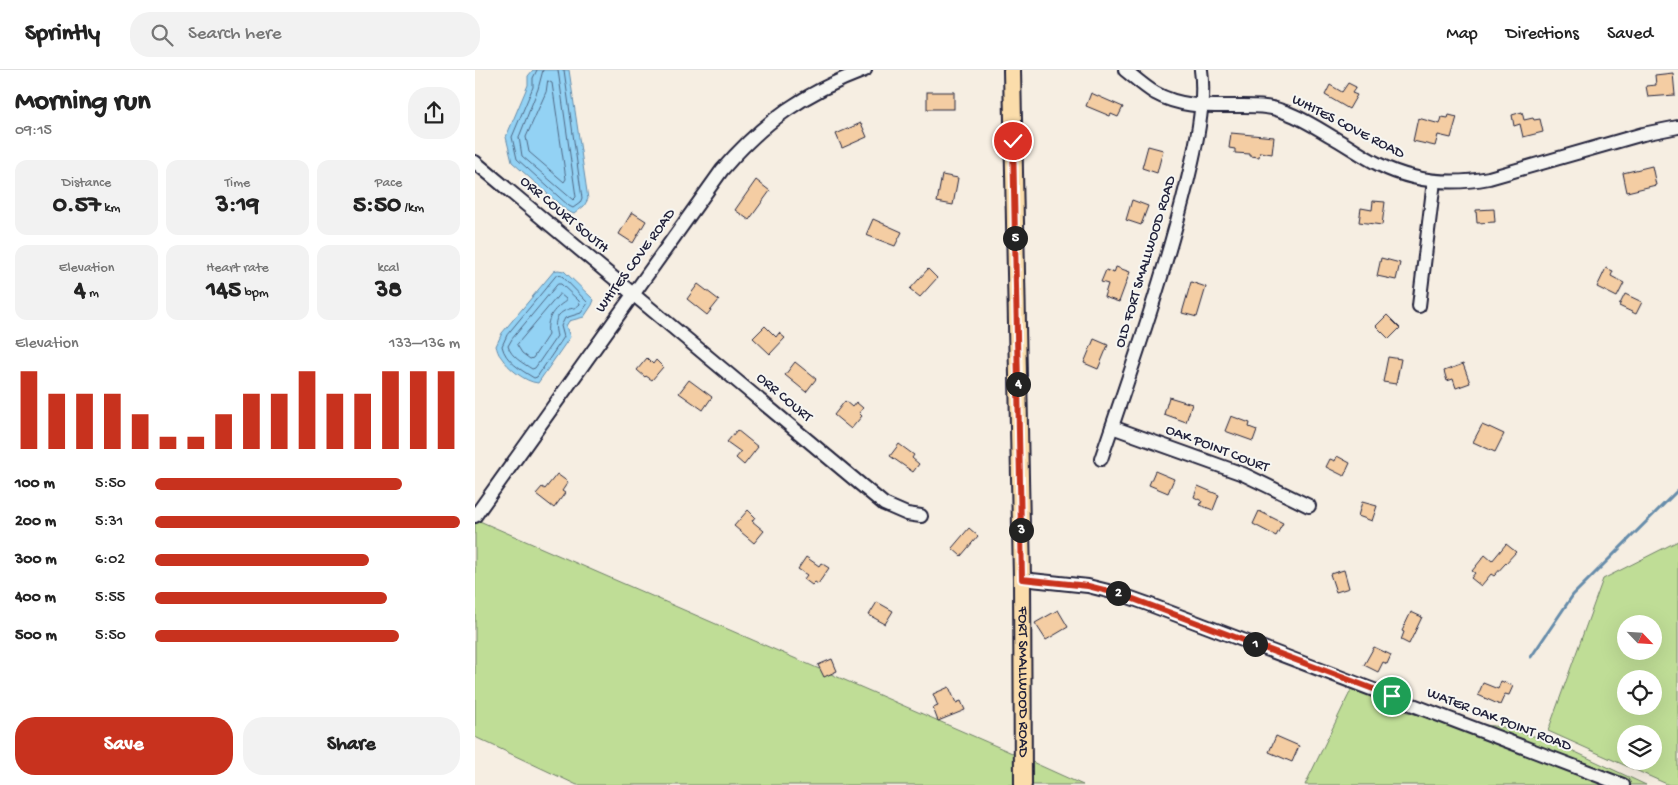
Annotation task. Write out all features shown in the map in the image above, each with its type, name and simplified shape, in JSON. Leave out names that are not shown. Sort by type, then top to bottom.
[{"type":"main road","name":"FORT SMALLWOOD ROAD","points":[[1012,70],[1022,579],[1023,785]]},
{"type":"street","name":"WHITES COVE ROAD","points":[[475,516],[722,170],[754,135],[775,117],[798,101],[865,70]]},
{"type":"street","name":"WHITES COVE ROAD","points":[[1125,70],[1154,92],[1163,97],[1186,104],[1282,110],[1308,122],[1377,164],[1407,175],[1434,181],[1471,181],[1489,178],[1643,134],[1678,126]]},
{"type":"street","name":"OLD FORT SMALLWOOD ROAD","points":[[1101,459],[1150,310],[1180,210],[1195,150],[1201,106],[1201,70]]},
{"type":"street","name":"ORR COURT SOUTH","points":[[475,162],[632,294]]},
{"type":"street","points":[[1419,306],[1434,181]]},
{"type":"street","name":"ORR COURT","points":[[632,294],[884,504],[900,512],[921,516]]},
{"type":"street","name":"OAK POINT COURT","points":[[1112,427],[1243,474],[1309,506]]},
{"type":"street","name":"WATER OAK POINT ROAD","points":[[1022,579],[1088,586],[1120,594],[1283,654],[1623,785]]},
{"type":"green space","points":[[475,519],[1083,785],[577,785],[475,737]]},
{"type":"green space","points":[[1678,541],[1678,785],[1669,785],[1635,770],[1662,770],[1662,725],[1617,725],[1617,762],[1548,731],[1603,579]]},
{"type":"green space","points":[[1353,686],[1384,705],[1431,719],[1503,727],[1554,742],[1646,785],[1305,785]]},
{"type":"water","points":[[533,70],[569,70],[588,199],[584,206],[574,214],[567,211],[512,162],[506,137],[528,85],[528,76]]},
{"type":"water","points":[[554,271],[564,271],[594,300],[584,317],[569,321],[566,326],[570,337],[538,383],[533,382],[517,374],[508,366],[499,354],[496,346],[502,333]]},
{"type":"building","points":[[1673,73],[1675,95],[1648,97],[1646,86],[1656,85],[1655,75]]},
{"type":"building","points":[[1348,83],[1356,87],[1352,93],[1357,95],[1349,109],[1325,95],[1330,85],[1342,92]]},
{"type":"building","points":[[927,92],[954,92],[954,109],[927,109]]},
{"type":"building","points":[[1091,93],[1123,107],[1118,117],[1111,114],[1110,116],[1086,106]]},
{"type":"building","points":[[1522,112],[1524,120],[1540,119],[1543,132],[1523,137],[1520,124],[1514,126],[1512,115]]},
{"type":"building","points":[[1449,115],[1457,117],[1451,138],[1438,135],[1435,146],[1413,141],[1418,118],[1440,124],[1442,117],[1448,118]]},
{"type":"building","points":[[861,123],[867,137],[842,148],[836,134]]},
{"type":"building","points":[[1231,133],[1274,137],[1272,154],[1260,152],[1259,157],[1235,153],[1235,149],[1229,148]]},
{"type":"building","points":[[1148,146],[1163,150],[1157,173],[1142,168]]},
{"type":"building","points":[[1652,166],[1656,185],[1627,192],[1623,173]]},
{"type":"building","points":[[942,175],[958,178],[953,205],[937,202]]},
{"type":"building","points":[[756,180],[770,191],[749,220],[735,210]]},
{"type":"building","points":[[1132,200],[1148,206],[1141,225],[1126,220]]},
{"type":"building","points":[[1373,201],[1385,202],[1382,225],[1359,222],[1361,208],[1372,210]]},
{"type":"building","points":[[1494,209],[1495,222],[1477,223],[1476,210]]},
{"type":"building","points":[[632,212],[646,221],[633,243],[619,234]]},
{"type":"building","points":[[873,219],[902,232],[895,246],[866,235]]},
{"type":"building","points":[[1381,258],[1400,263],[1396,280],[1377,276]]},
{"type":"building","points":[[1116,267],[1130,272],[1119,302],[1104,297],[1108,284],[1101,282],[1106,270],[1114,273]]},
{"type":"building","points":[[1606,268],[1613,271],[1611,276],[1624,283],[1617,297],[1597,287]]},
{"type":"building","points":[[928,269],[937,278],[920,297],[910,289]]},
{"type":"building","points":[[1191,282],[1206,287],[1197,317],[1182,313]]},
{"type":"building","points":[[698,284],[719,300],[707,315],[687,299]]},
{"type":"building","points":[[1625,294],[1642,302],[1636,314],[1619,306]]},
{"type":"building","points":[[1387,315],[1400,328],[1389,339],[1376,326]]},
{"type":"building","points":[[765,326],[776,337],[779,333],[785,338],[770,354],[753,338]]},
{"type":"building","points":[[1094,339],[1108,345],[1098,369],[1084,363]]},
{"type":"building","points":[[1388,357],[1401,359],[1396,384],[1383,382]]},
{"type":"building","points":[[647,358],[653,364],[656,360],[663,367],[652,380],[637,370]]},
{"type":"building","points":[[795,362],[816,379],[806,392],[785,375]]},
{"type":"building","points":[[1463,364],[1470,383],[1456,388],[1453,379],[1447,381],[1444,371]]},
{"type":"building","points":[[689,380],[712,397],[703,410],[679,393]]},
{"type":"building","points":[[1169,397],[1192,404],[1186,422],[1164,414]]},
{"type":"building","points":[[845,401],[852,407],[856,402],[863,408],[859,413],[862,416],[851,429],[834,415]]},
{"type":"building","points":[[1231,416],[1250,423],[1249,427],[1257,430],[1253,441],[1225,431]]},
{"type":"building","points":[[1482,425],[1504,434],[1495,452],[1473,442]]},
{"type":"building","points":[[737,430],[758,447],[744,465],[736,458],[741,452],[727,442]]},
{"type":"building","points":[[899,444],[914,455],[912,458],[919,464],[913,472],[890,456]]},
{"type":"building","points":[[1337,456],[1350,463],[1344,476],[1326,467],[1330,459],[1335,461]]},
{"type":"building","points":[[1155,471],[1174,479],[1168,493],[1149,485]]},
{"type":"building","points":[[557,474],[568,482],[562,491],[565,493],[554,508],[536,494],[542,487],[545,489]]},
{"type":"building","points":[[1198,486],[1219,495],[1213,510],[1200,505],[1202,501],[1194,497]]},
{"type":"building","points":[[1362,502],[1377,506],[1372,521],[1358,516]]},
{"type":"building","points":[[748,510],[755,517],[752,521],[764,531],[754,543],[734,526]]},
{"type":"building","points":[[1259,511],[1283,523],[1276,536],[1253,524]]},
{"type":"building","points":[[969,528],[978,536],[961,556],[952,548]]},
{"type":"building","points":[[1506,544],[1516,552],[1494,576],[1491,574],[1481,586],[1471,578],[1475,573],[1472,571],[1485,555],[1492,561]]},
{"type":"building","points":[[806,557],[819,566],[821,563],[829,568],[818,584],[815,582],[812,585],[804,579],[807,575],[798,569]]},
{"type":"building","points":[[1344,570],[1349,588],[1336,592],[1330,574]]},
{"type":"building","points":[[877,602],[893,611],[885,624],[869,615]]},
{"type":"building","points":[[1058,610],[1068,627],[1046,640],[1035,623]]},
{"type":"building","points":[[1411,612],[1422,617],[1409,644],[1401,640],[1404,632],[1402,631]]},
{"type":"building","points":[[1374,647],[1391,655],[1387,664],[1383,662],[1378,672],[1364,665]]},
{"type":"building","points":[[832,659],[837,671],[824,677],[818,665]]},
{"type":"building","points":[[1501,681],[1513,686],[1509,695],[1505,694],[1500,705],[1478,695],[1483,683],[1498,689]]},
{"type":"building","points":[[949,687],[956,703],[961,701],[965,710],[938,721],[933,708],[938,706],[933,694]]},
{"type":"building","points":[[1276,736],[1299,746],[1292,762],[1269,752]]},
{"type":"waterway","points":[[1531,657],[1573,595],[1678,490]]},
{"type":"route","points":[[1013,141],[1022,579],[1088,586],[1120,594],[1392,696]]}]
